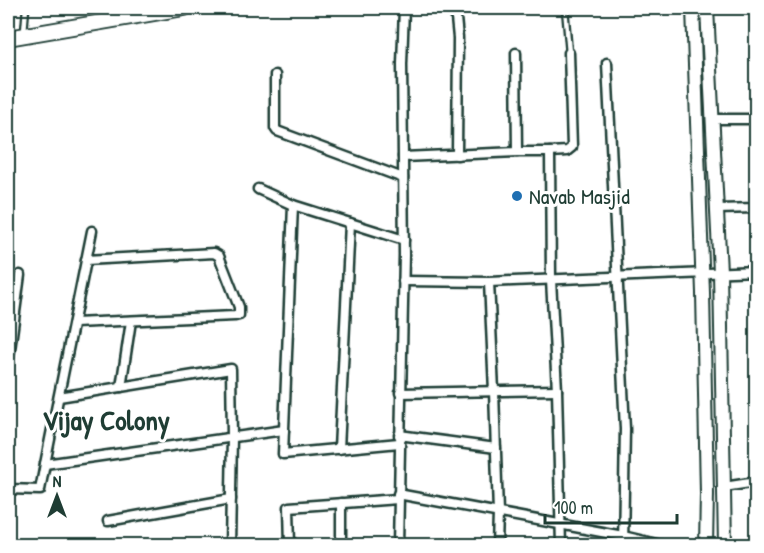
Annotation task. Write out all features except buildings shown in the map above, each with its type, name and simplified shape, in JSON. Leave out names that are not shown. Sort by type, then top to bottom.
[{"type":"main road","points":[[8,38],[184,8]]},
{"type":"main road","points":[[693,8],[703,273],[706,546]]},
{"type":"main road","points":[[707,8],[720,272],[725,546]]},
{"type":"street","points":[[398,546],[404,240],[402,64],[404,8]]},
{"type":"street","points":[[455,8],[458,39],[457,155]]},
{"type":"street","points":[[516,53],[517,152]]},
{"type":"street","points":[[403,157],[570,150],[572,147],[569,53]]},
{"type":"street","points":[[607,63],[625,429],[622,546]]},
{"type":"street","points":[[275,75],[277,131],[403,178]]},
{"type":"street","points":[[713,118],[756,119]]},
{"type":"street","points":[[550,152],[551,280],[557,390],[561,546]]},
{"type":"street","points":[[258,189],[293,205],[404,240]]},
{"type":"street","points":[[293,205],[283,454],[339,449],[399,439],[495,448]]},
{"type":"street","points":[[717,209],[756,208]]},
{"type":"street","points":[[339,449],[350,223]]},
{"type":"street","points":[[8,489],[40,490],[92,231]]},
{"type":"street","points":[[74,323],[235,316],[239,315],[240,311],[219,256],[214,253],[86,260]]},
{"type":"street","points":[[403,281],[489,282],[756,271]]},
{"type":"street","points":[[8,365],[20,275]]},
{"type":"street","points":[[489,282],[498,513],[497,546]]},
{"type":"street","points":[[121,387],[131,321]]},
{"type":"street","points":[[59,397],[231,369],[230,546]]},
{"type":"street","points":[[400,393],[557,390]]},
{"type":"street","points":[[45,464],[284,430]]},
{"type":"street","points":[[724,487],[756,482]]},
{"type":"street","points":[[290,546],[289,507],[398,497],[561,524],[665,546]]},
{"type":"street","points":[[108,521],[231,499]]},
{"type":"street","points":[[341,503],[341,546]]},
{"type":"lane","points":[[24,35],[26,8]]},
{"type":"lane","points":[[565,8],[569,53]]},
{"type":"place","name":"Navab Masjid","points":[[517,196]]},
{"type":"district","name":"Vijay Colony","points":[[106,420]]}]
